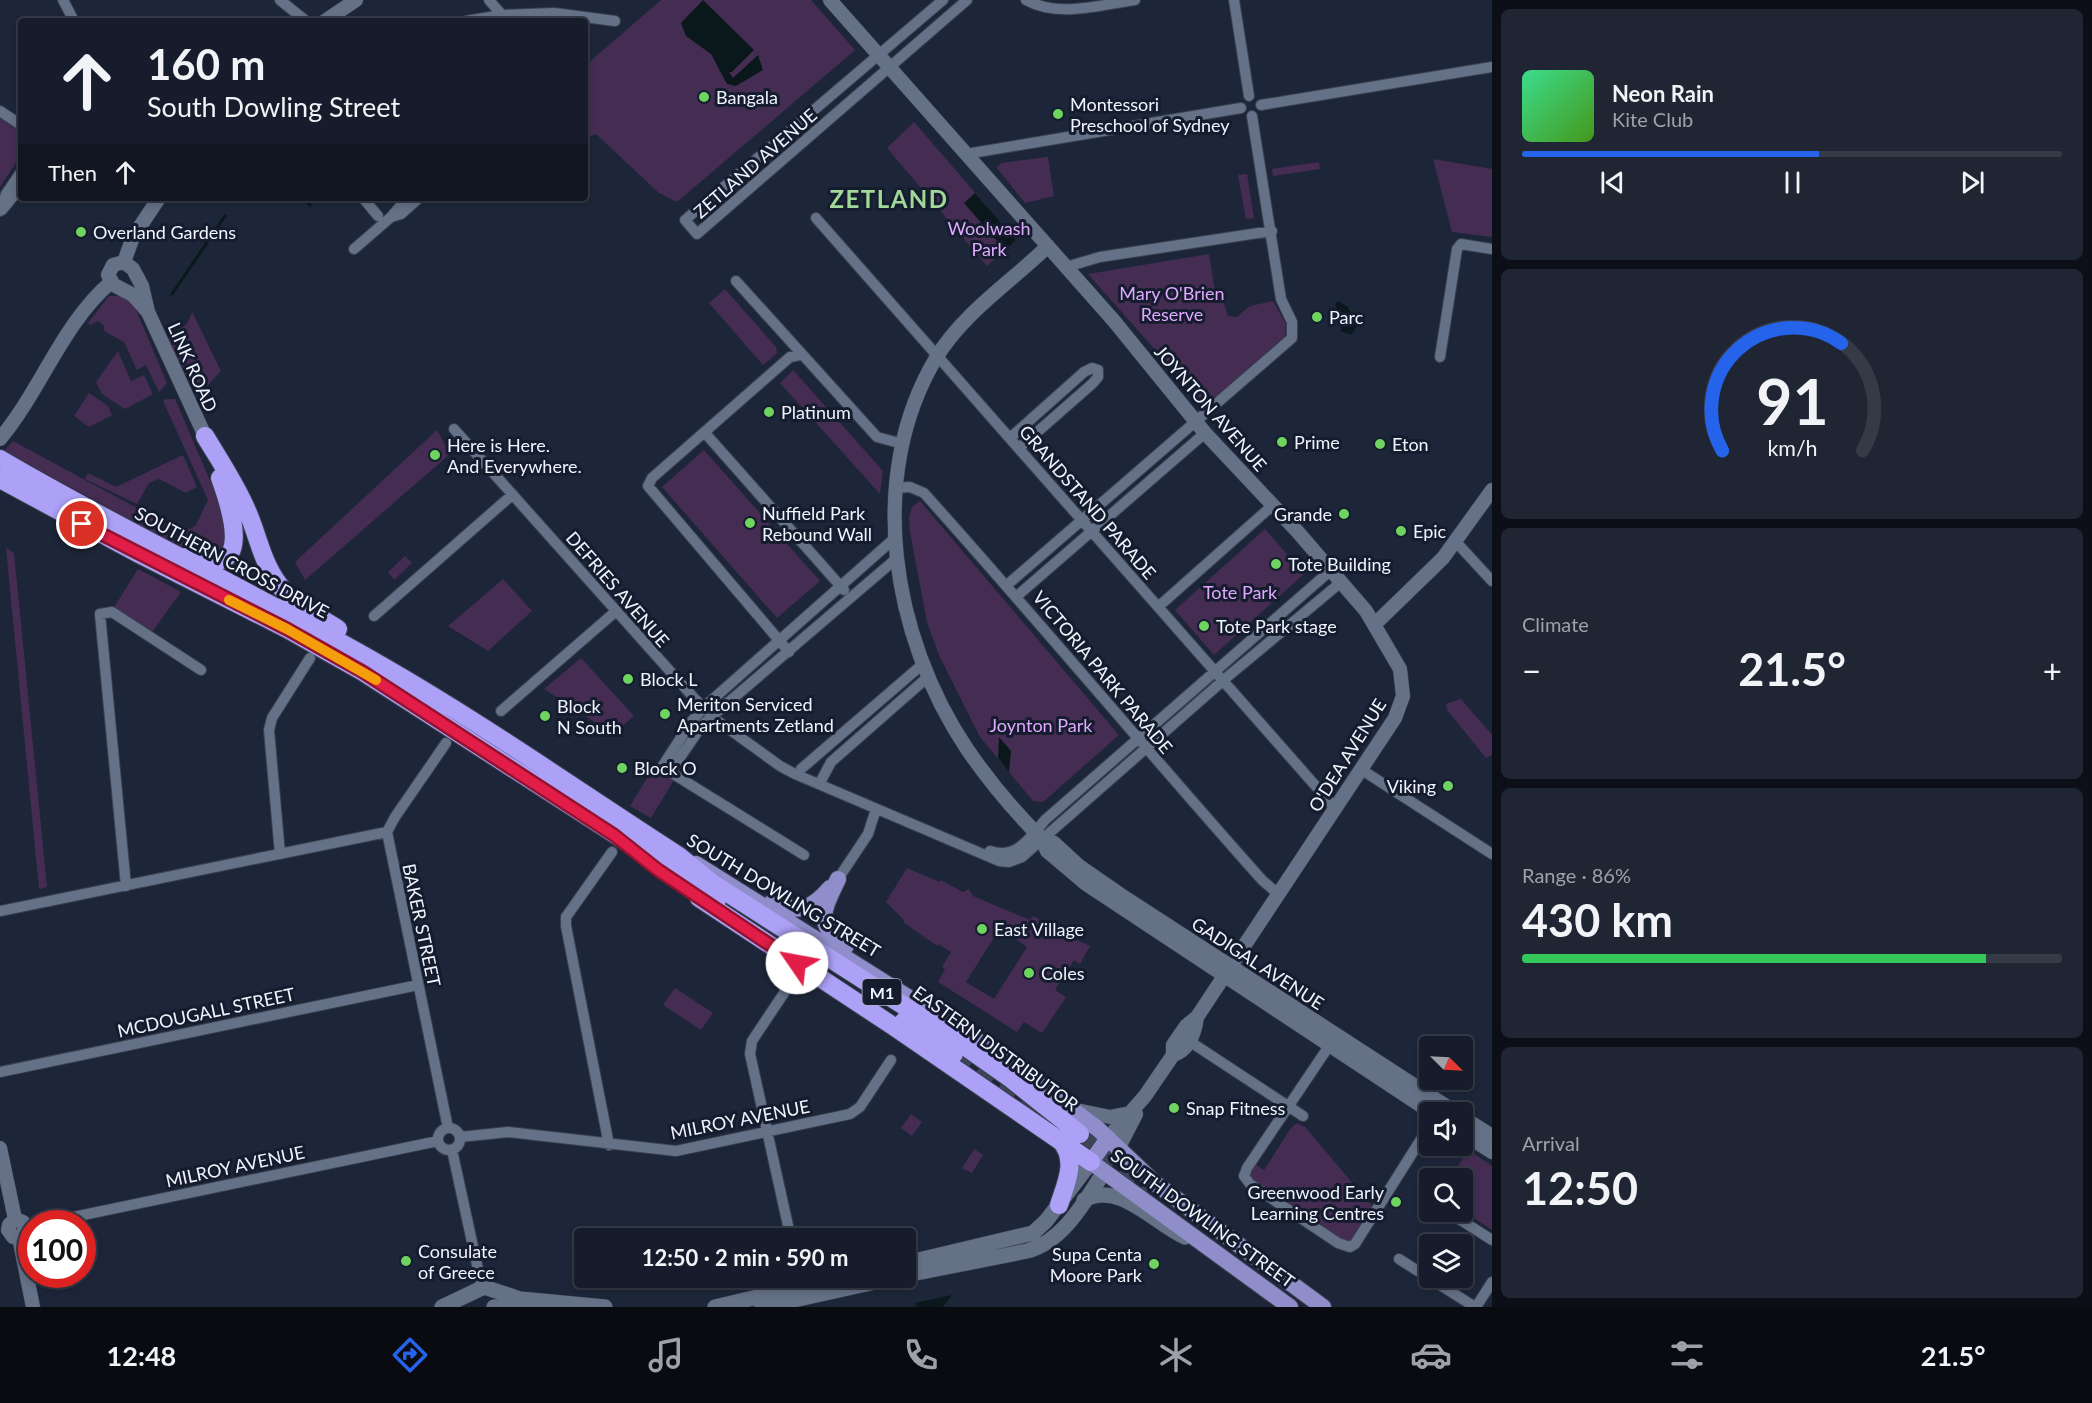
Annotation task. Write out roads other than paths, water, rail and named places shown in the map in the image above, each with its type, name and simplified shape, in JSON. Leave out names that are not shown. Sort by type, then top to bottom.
[{"type":"highway","points":[[112,523],[203,562],[223,558],[234,544],[235,523],[205,436]]},
{"type":"highway","points":[[205,436],[248,513],[265,563],[286,593],[495,737]]},
{"type":"highway","name":"SOUTHERN CROSS DRIVE","points":[[2,467],[263,600],[383,666]]},
{"type":"highway","name":"SOUTHERN CROSS DRIVE","points":[[2,467],[139,554],[287,629],[363,672],[613,843]]},
{"type":"highway","name":"SOUTH DOWLING STREET","points":[[383,666],[679,856]]},
{"type":"highway","points":[[613,843],[658,870],[1060,1139],[1097,1167]]},
{"type":"highway","name":"EASTERN DISTRIBUTOR","points":[[613,843],[956,1054]]},
{"type":"highway","name":"EASTERN DISTRIBUTOR","points":[[679,856],[712,883],[940,1029],[1004,1074],[1080,1134]]},
{"type":"highway","points":[[1059,1205],[1070,1170],[1067,1151],[1060,1139]]},
{"type":"main road","name":"SOUTH DOWLING STREET","points":[[679,856],[713,872],[1000,1055],[1073,1110],[1156,1184],[1189,1210],[1323,1307]]},
{"type":"main road","points":[[713,872],[796,910],[815,904],[838,879]]},
{"type":"main road","points":[[838,879],[825,911],[827,929],[837,940],[886,972],[904,993]]},
{"type":"main road","points":[[916,1261],[1027,1235],[1040,1228],[1059,1205],[1097,1167],[1113,1144]]},
{"type":"main road","name":"SOUTH DOWLING STREET","points":[[1097,1167],[1290,1307]]},
{"type":"main road","points":[[916,1273],[1034,1250],[1056,1238],[1084,1200],[1097,1167]]},
{"type":"main road","points":[[1084,1200],[1103,1195],[1117,1197],[1175,1233],[1202,1243]]},
{"type":"main road","points":[[718,1307],[780,1288]]},
{"type":"main road","points":[[762,1307],[848,1288]]},
{"type":"main road","points":[[442,1307],[479,1294],[605,1307]]},
{"type":"main road","points":[[479,1294],[494,1298],[492,1307],[532,1307]]},
{"type":"street","points":[[63,0],[72,18]]},
{"type":"street","points":[[280,0],[302,18]]},
{"type":"street","points":[[334,18],[356,0]]},
{"type":"street","points":[[489,0],[502,15]]},
{"type":"street","name":"JOYNTON AVENUE","points":[[830,0],[1114,321],[1200,428],[1273,505],[1375,624]]},
{"type":"street","name":"ZETLAND AVENUE","points":[[943,0],[685,220],[697,234],[968,0]]},
{"type":"street","points":[[1026,0],[1049,9],[1064,10],[1135,0]]},
{"type":"street","points":[[1234,0],[1249,96]]},
{"type":"street","points":[[484,18],[554,13],[615,21]]},
{"type":"street","points":[[1261,105],[1492,68]]},
{"type":"street","points":[[1249,96],[1257,97],[1261,105],[1260,111],[1252,116],[1247,115],[1241,108],[1242,102],[1249,96]]},
{"type":"street","points":[[966,154],[1241,108]]},
{"type":"street","points":[[0,111],[18,123]]},
{"type":"street","points":[[1017,596],[1092,532],[1292,338],[1292,322],[1282,305],[1252,116]]},
{"type":"street","points":[[0,211],[6,194],[18,176]]},
{"type":"street","points":[[0,211],[18,191]]},
{"type":"street","points":[[124,262],[133,237],[157,201]]},
{"type":"street","points":[[366,201],[378,216]]},
{"type":"street","points":[[354,249],[391,217],[404,201]]},
{"type":"street","points":[[391,217],[401,214],[416,201]]},
{"type":"street","name":"GRANDSTAND PARADE","points":[[816,218],[1335,808]]},
{"type":"street","points":[[1066,267],[1100,258],[1272,231]]},
{"type":"street","points":[[1440,357],[1457,249],[1461,244],[1492,249]]},
{"type":"street","name":"GADIGAL AVENUE","points":[[1048,246],[981,305],[937,356],[918,391],[903,444],[896,488],[897,558],[902,592],[929,676],[966,747],[1004,798],[1039,835],[1054,843],[1104,884],[1329,1046],[1419,1105]]},
{"type":"street","points":[[0,439],[25,407],[82,314],[117,285],[130,284],[134,273],[124,262],[116,263],[110,268],[108,275],[117,285]]},
{"type":"street","name":"LINK ROAD","points":[[134,273],[142,286],[148,312],[205,436]]},
{"type":"street","points":[[736,281],[877,437],[903,444]]},
{"type":"street","name":"LINK ROAD","points":[[117,285],[148,312]]},
{"type":"street","points":[[789,652],[648,486],[652,478],[790,357],[800,354]]},
{"type":"street","points":[[1010,438],[1084,372],[1092,368],[1098,370],[1098,377],[1093,382],[1019,448]]},
{"type":"street","points":[[1007,585],[1200,428]]},
{"type":"street","name":"DEFRIES AVENUE","points":[[454,429],[615,612],[704,707],[780,766],[999,861],[1016,861],[1039,835]]},
{"type":"street","points":[[705,433],[850,597]]},
{"type":"street","name":"VICTORIA PARK PARADE","points":[[896,488],[910,487],[924,493],[1017,596],[1138,740],[1262,880],[1277,892]]},
{"type":"street","points":[[1375,624],[1443,558],[1492,490]]},
{"type":"street","points":[[374,616],[512,495]]},
{"type":"street","points":[[1158,607],[1273,505]]},
{"type":"street","points":[[666,769],[691,722],[704,707],[778,639],[896,537]]},
{"type":"street","points":[[1456,542],[1492,581]]},
{"type":"street","points":[[666,769],[699,729],[713,716],[897,558]]},
{"type":"street","points":[[1039,835],[1214,671],[1330,571]]},
{"type":"street","points":[[1039,835],[1146,749],[1222,681],[1340,583]]},
{"type":"street","points":[[126,886],[100,614],[112,612],[201,669]]},
{"type":"street","points":[[501,711],[615,612]]},
{"type":"street","name":"O'DEA AVENUE","points":[[1113,1144],[1173,1055],[1173,1045],[1186,1026],[1197,1017],[1277,892],[1362,770],[1395,718],[1403,696],[1400,669],[1375,624]]},
{"type":"street","points":[[280,854],[269,730],[272,718],[310,658]]},
{"type":"street","points":[[801,769],[924,663]]},
{"type":"street","points":[[822,779],[831,762],[929,676]]},
{"type":"street","points":[[0,911],[387,832],[446,744]]},
{"type":"street","name":"DEFRIES AVENUE","points":[[770,756],[999,854],[1014,852],[1039,835]]},
{"type":"street","points":[[666,769],[804,855]]},
{"type":"street","points":[[1362,770],[1492,854]]},
{"type":"street","points":[[838,879],[868,834],[876,809]]},
{"type":"street","name":"BAKER STREET","points":[[387,832],[448,1128]]},
{"type":"street","points":[[609,1145],[566,926],[567,917],[613,843]]},
{"type":"street","name":"GADIGAL AVENUE","points":[[1226,970],[1439,1102]]},
{"type":"street","points":[[789,1228],[750,1054],[752,1041],[796,975]]},
{"type":"street","name":"MCDOUGALL STREET","points":[[0,1072],[418,985]]},
{"type":"street","name":"O'DEA AVENUE","points":[[1173,1055],[1181,1052],[1189,1041],[1195,1031],[1197,1017]]},
{"type":"street","points":[[1189,1041],[1303,1116]]},
{"type":"street","points":[[1329,1046],[1281,1116],[1244,1176],[1258,1189],[1338,1242],[1350,1247],[1355,1244],[1419,1143]]},
{"type":"street","name":"MILROY AVENUE","points":[[460,1137],[508,1132],[676,1151],[850,1114],[860,1107],[891,1060]]},
{"type":"street","name":"O'DEA AVENUE","points":[[1113,1144],[1132,1112],[1145,1096]]},
{"type":"street","points":[[1073,1110],[1107,1117],[1132,1112]]},
{"type":"street","points":[[1473,1124],[1492,1136]]},
{"type":"street","points":[[448,1128],[454,1129],[460,1137],[459,1144],[452,1150],[444,1149],[438,1141],[439,1134],[448,1128]]},
{"type":"street","points":[[1473,1140],[1492,1152]]},
{"type":"street","name":"MILROY AVENUE","points":[[96,1212],[438,1141]]},
{"type":"street","points":[[0,1148],[18,1220]]},
{"type":"street","points":[[452,1150],[481,1283],[479,1294]]},
{"type":"street","points":[[1464,1222],[1492,1240]]},
{"type":"street","points":[[1399,1259],[1475,1307],[1492,1282]]},
{"type":"street","points":[[30,1288],[33,1307]]},
{"type":"waterway","points":[[306,201],[310,205]]},
{"type":"waterway","points":[[172,294],[225,216]]},
{"type":"tunnel","points":[[956,1054],[1046,1121]]},
{"type":"tunnel","points":[[1080,1134],[1151,1186]]},
{"type":"place","name":"Bangala","points":[[704,97]]},
{"type":"place","name":"Montessori Preschool of Sydney","points":[[1058,114]]},
{"type":"place","name":"Overland Gardens","points":[[81,232]]},
{"type":"place","name":"Parc","points":[[1317,317]]},
{"type":"place","name":"Platinum","points":[[769,412]]},
{"type":"place","name":"Prime","points":[[1282,442]]},
{"type":"place","name":"Eton","points":[[1380,444]]},
{"type":"place","name":"Here is Here. And Everywhere.","points":[[435,455]]},
{"type":"place","name":"Grande","points":[[1344,514]]},
{"type":"place","name":"Nuffield Park Rebound Wall","points":[[750,523]]},
{"type":"place","name":"Epic","points":[[1401,531]]},
{"type":"place","name":"Tote Building","points":[[1276,564]]},
{"type":"place","name":"Tote Park stage","points":[[1204,626]]},
{"type":"place","name":"Block L","points":[[628,679]]},
{"type":"place","name":"Meriton Serviced Apartments Zetland","points":[[665,714]]},
{"type":"place","name":"Block N South","points":[[545,716]]},
{"type":"place","name":"Block O","points":[[622,768]]},
{"type":"place","name":"Viking","points":[[1448,786]]},
{"type":"place","name":"East Village","points":[[982,929]]},
{"type":"place","name":"Coles","points":[[1029,973]]},
{"type":"place","name":"Snap Fitness","points":[[1174,1108]]},
{"type":"place","name":"Greenwood Early Learning Centres","points":[[1396,1202]]},
{"type":"place","name":"Consulate of Greece","points":[[406,1261]]},
{"type":"place","name":"Supa Centa Moore Park","points":[[1154,1264]]},
{"type":"district","name":"ZETLAND","points":[[889,198]]},
{"type":"park label","name":"Woolwash Park","points":[[989,238]]},
{"type":"park label","name":"Mary O'Brien Reserve","points":[[1172,303]]},
{"type":"park label","name":"Tote Park","points":[[1240,592]]},
{"type":"park label","name":"Joynton Park","points":[[1041,725]]}]
